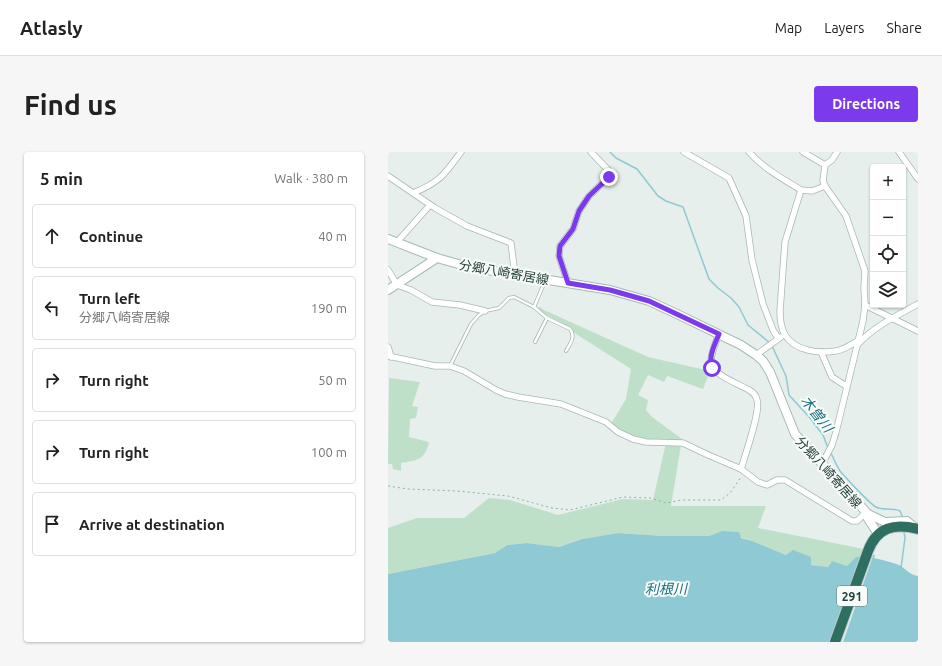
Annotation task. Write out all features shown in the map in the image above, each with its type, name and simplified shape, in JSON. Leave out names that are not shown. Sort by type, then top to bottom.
[{"type":"highway","points":[[878,534],[888,529],[908,525]]},
{"type":"highway","name":"291","points":[[835,642],[871,543],[878,534]]},
{"type":"main road","name":"分郷八崎寄居線","points":[[388,239],[437,258],[469,267],[610,290],[635,297],[677,314],[741,345],[763,361],[770,372],[795,434],[866,512],[867,517],[878,534]]},
{"type":"main road","points":[[388,290],[437,258]]},
{"type":"main road","points":[[866,512],[885,522],[908,525]]},
{"type":"street","points":[[413,193],[442,178],[461,152]]},
{"type":"street","points":[[568,283],[559,256],[560,246],[573,229],[579,211],[589,196],[609,177],[610,172],[591,152]]},
{"type":"street","points":[[684,152],[729,178],[746,216],[752,260],[762,304],[776,339]]},
{"type":"street","points":[[749,152],[771,171],[801,190],[812,191],[825,186]]},
{"type":"street","points":[[803,152],[824,165]]},
{"type":"street","points":[[824,165],[832,160],[837,152]]},
{"type":"street","points":[[899,152],[918,179]]},
{"type":"street","points":[[822,464],[832,445],[858,343],[865,305],[864,288],[866,271],[846,216],[823,181],[824,165]]},
{"type":"street","points":[[388,176],[430,205],[467,226],[511,243],[515,275]]},
{"type":"street","points":[[801,190],[785,242],[780,311],[780,322],[785,335],[794,344],[802,349],[821,352],[838,351],[858,343],[865,336],[892,318],[918,304]]},
{"type":"street","points":[[397,242],[430,205]]},
{"type":"street","points":[[388,270],[396,284],[411,290],[432,302],[460,305],[485,311]]},
{"type":"street","points":[[865,305],[918,331]]},
{"type":"street","points":[[719,334],[711,356],[710,363],[712,368],[718,374],[753,392],[758,401],[757,414],[742,470]]},
{"type":"street","points":[[756,355],[776,339],[785,335]]},
{"type":"street","points":[[388,347],[390,357],[436,366],[450,366],[464,370],[505,394],[561,404],[606,422],[618,432],[632,439],[646,442],[683,443],[742,470],[758,482],[767,485],[777,480],[785,480],[852,521],[857,521],[866,512]]},
{"type":"street","points":[[821,352],[832,377],[846,386]]},
{"type":"lane","points":[[534,307],[546,279]]},
{"type":"lane","points":[[450,366],[471,324],[479,315],[485,311],[499,308],[509,298],[514,297],[534,307],[547,318],[572,331],[572,339],[566,351]]},
{"type":"lane","points":[[535,342],[547,318]]},
{"type":"path","points":[[388,486],[408,489],[457,491],[508,496],[552,508],[570,510],[623,497],[650,498],[667,503],[681,500],[722,500],[730,493],[742,470]]},
{"type":"green space","points":[[540,307],[648,357],[710,371],[703,389],[667,376],[664,382],[648,375],[638,395],[648,400],[646,410],[652,417],[682,439],[671,506],[766,506],[758,528],[864,549],[860,557],[856,557],[847,567],[832,561],[828,567],[811,565],[752,541],[722,531],[709,536],[663,536],[618,533],[582,539],[559,547],[527,543],[507,545],[495,553],[388,574],[388,528],[417,518],[464,518],[489,498],[510,500],[558,515],[623,499],[653,500],[665,441],[636,437],[611,424],[626,399],[631,369],[573,332],[573,329],[543,313],[538,308]]},
{"type":"green space","points":[[389,378],[420,382],[412,406],[418,407],[416,418],[410,419],[409,437],[429,442],[423,456],[416,460],[401,463],[401,471],[393,469],[392,464],[388,464]]},
{"type":"water","name":"利根川","points":[[722,531],[739,532],[741,538],[786,555],[793,550],[811,557],[811,565],[828,567],[832,561],[847,566],[856,557],[860,557],[862,552],[875,555],[874,558],[899,565],[910,573],[918,576],[918,642],[388,642],[388,574],[495,553],[507,545],[527,543],[559,547],[582,539],[618,533],[663,536],[709,536]]},
{"type":"pier","points":[[872,552],[874,553],[843,642],[831,642]]},
{"type":"waterway","name":"木曽川","points":[[610,152],[616,158],[637,169],[658,196],[666,201],[683,207],[709,279],[739,307],[748,325],[770,343]]},
{"type":"waterway","name":"木曽川","points":[[772,346],[786,376],[789,395],[823,435],[828,448]]},
{"type":"waterway","name":"木曽川","points":[[830,451],[840,471],[868,501],[879,508],[900,511],[903,518]]},
{"type":"waterway","name":"木曽川","points":[[901,568],[905,538],[904,532]]},
{"type":"route","points":[[609,177],[589,196],[579,211],[573,229],[560,246],[559,256],[568,283],[628,294],[649,301],[719,334],[711,356],[710,363],[712,368]]}]
